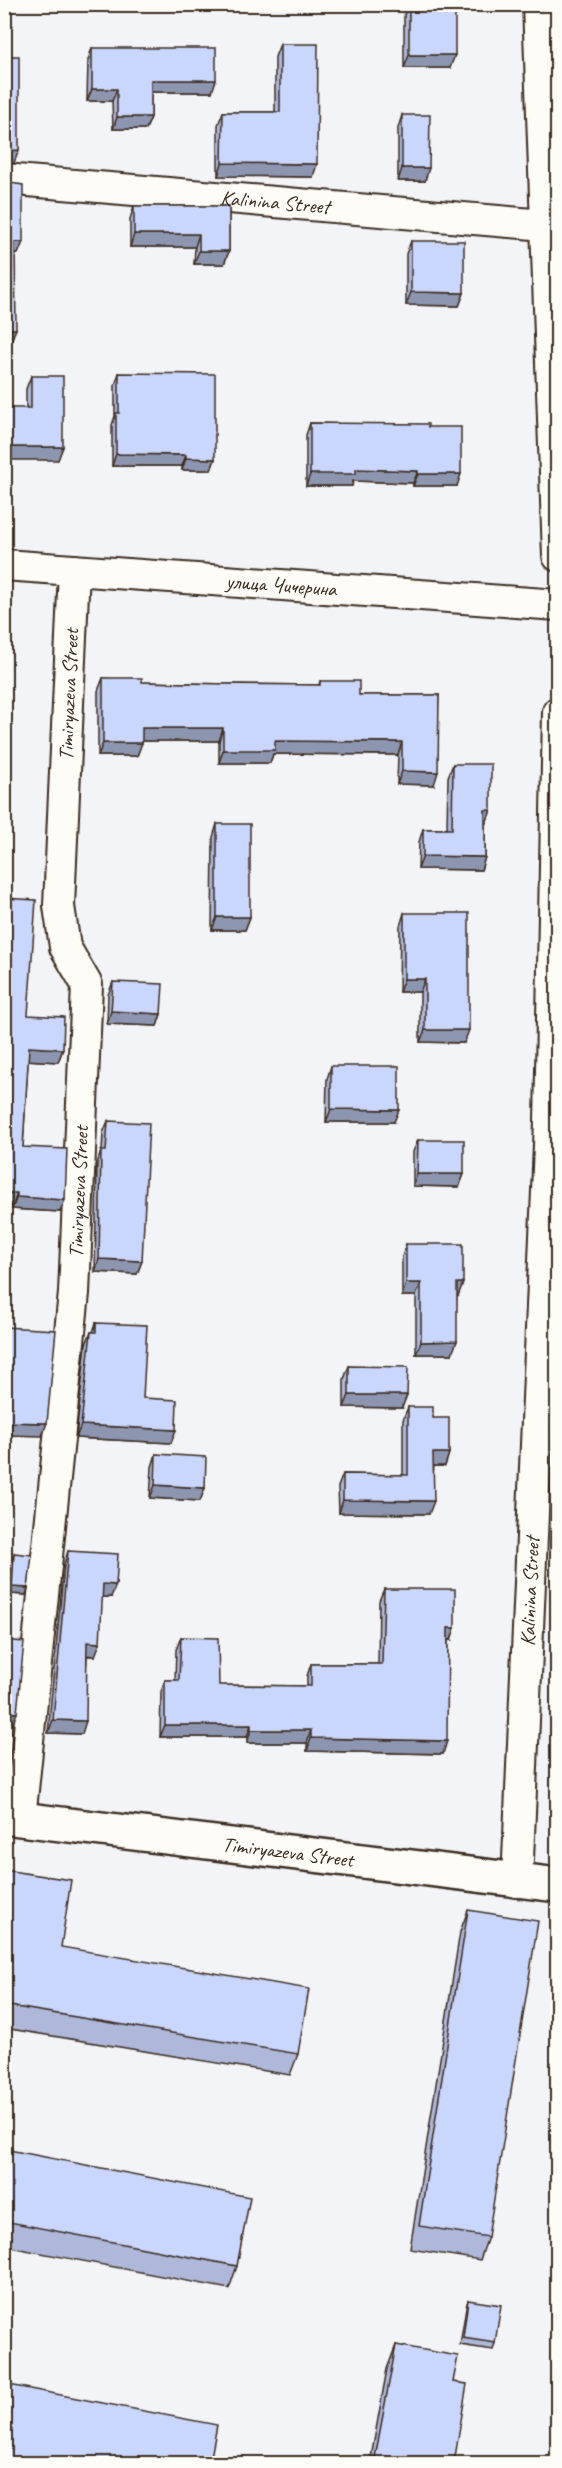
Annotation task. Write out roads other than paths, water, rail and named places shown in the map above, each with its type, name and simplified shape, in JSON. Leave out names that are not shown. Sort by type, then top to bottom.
[{"type":"street","points":[[538,4],[549,59],[545,225],[558,556]]},
{"type":"street","name":"Kalinina Street","points":[[4,178],[545,225]]},
{"type":"street","name":"улица Чичерина","points":[[4,565],[558,605]]},
{"type":"street","name":"Timiryazeva Street","points":[[74,570],[59,906],[65,947],[87,985],[74,1281],[12,1818],[517,1882],[558,1885]]},
{"type":"street","name":"Kalinina Street","points":[[517,1882],[554,1122],[558,712]]}]
